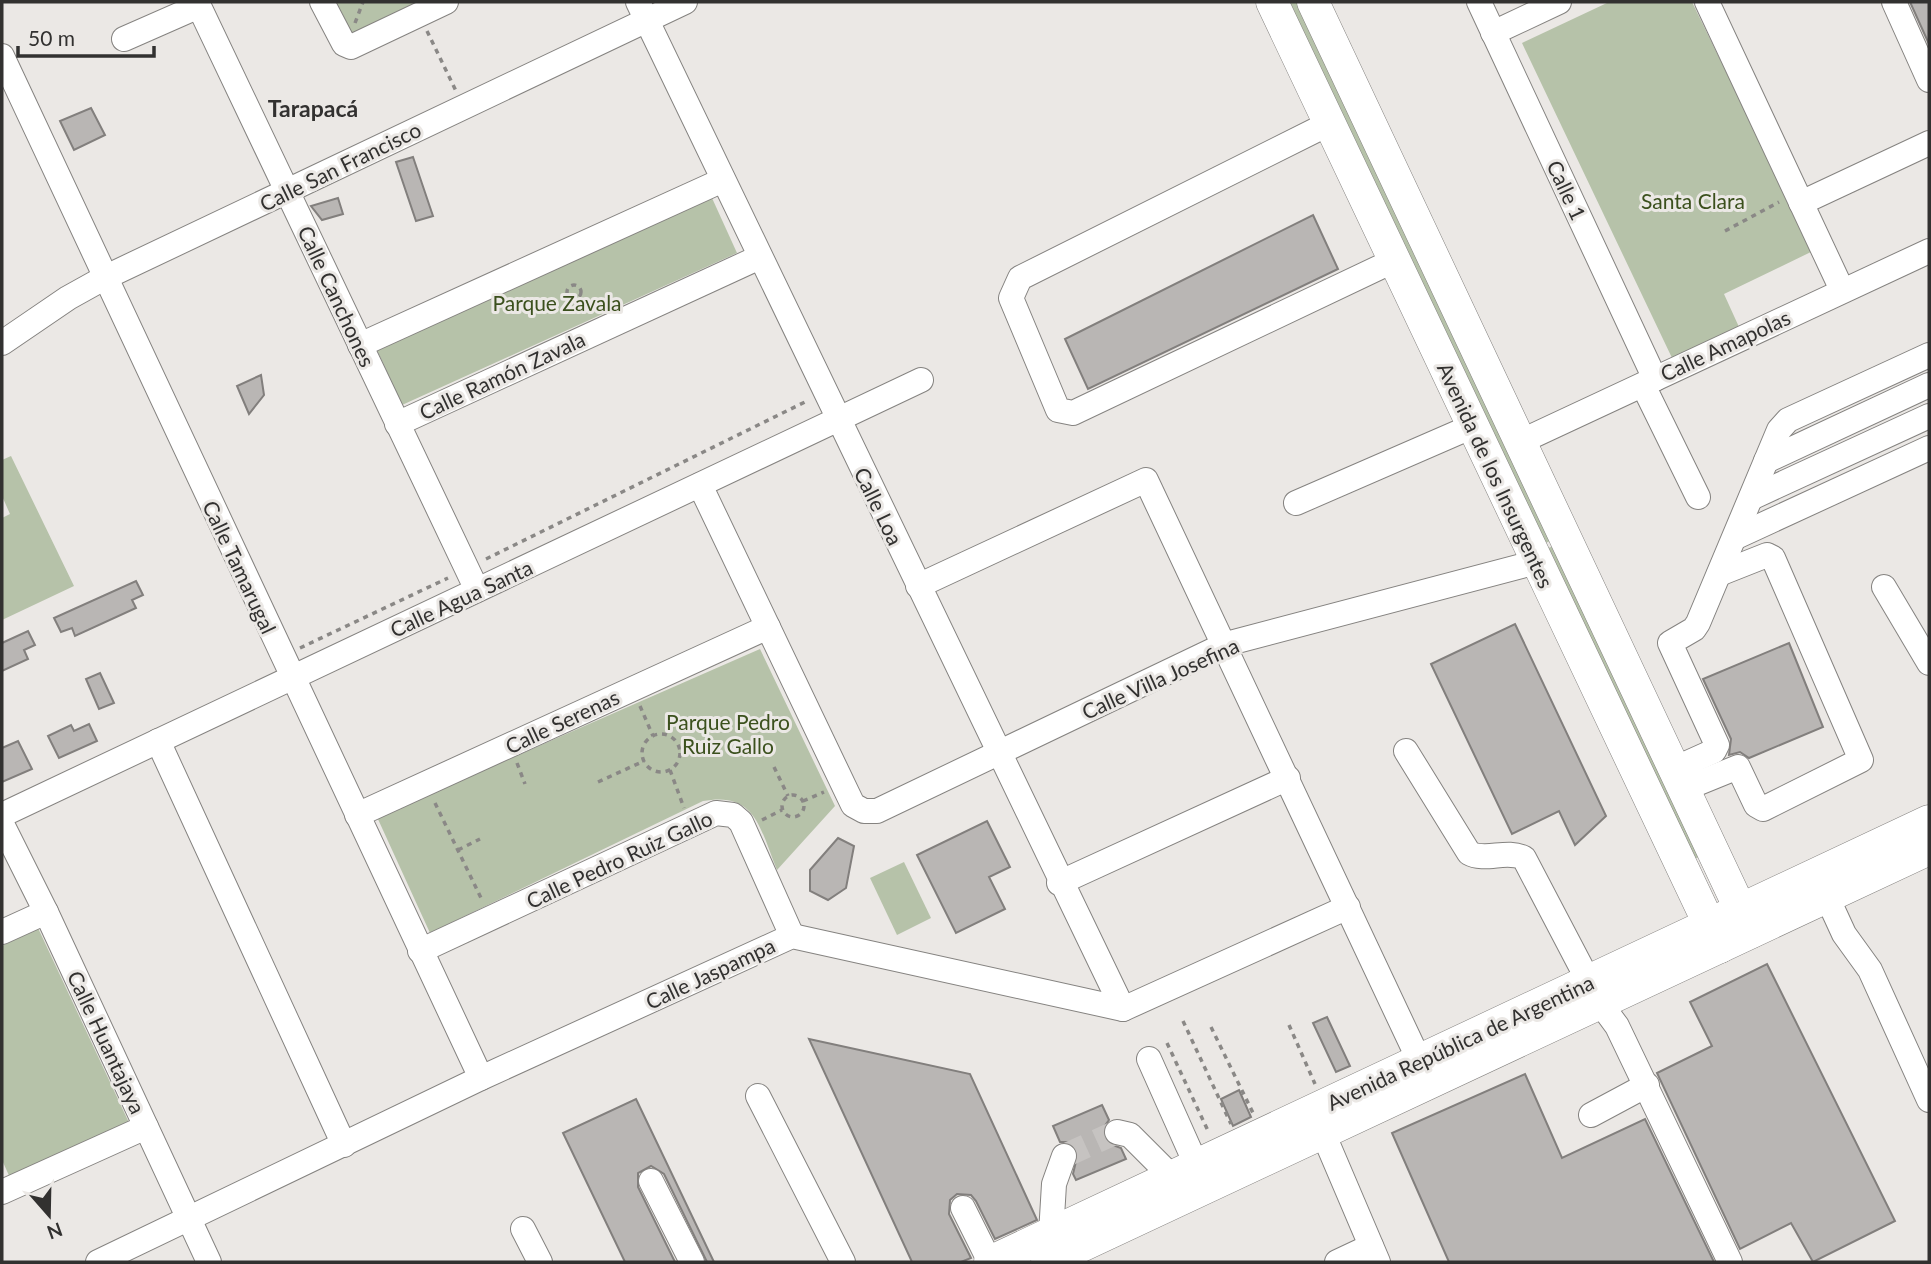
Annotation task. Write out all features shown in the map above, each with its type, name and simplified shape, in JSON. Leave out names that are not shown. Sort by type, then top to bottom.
[{"type":"main road","name":"Avenida de los Insurgentes","points":[[1272,2],[1714,936]]},
{"type":"main road","name":"Avenida de los Insurgentes","points":[[1313,2],[1746,921]]},
{"type":"main road","name":"Avenida República de Argentina","points":[[990,1262],[1044,1250],[1216,1161],[1323,1119],[1425,1072],[1746,921],[1929,821]]},
{"type":"main road","name":"Avenida República de Argentina","points":[[1746,921],[1827,897],[1929,849]]},
{"type":"main road","name":"Avenida República de Argentina","points":[[1216,1161],[1323,1119]]},
{"type":"street","points":[[322,2],[344,44],[351,47],[446,2]]},
{"type":"street","name":"Calle San Francisco","points":[[2,343],[68,298],[104,278],[287,191],[642,11],[685,2]]},
{"type":"street","name":"Calle 1","points":[[1479,2],[1698,497]]},
{"type":"street","points":[[1493,33],[1559,2]]},
{"type":"street","points":[[1707,2],[1842,290]]},
{"type":"street","points":[[1894,2],[1929,80]]},
{"type":"street","points":[[124,39],[198,4]]},
{"type":"street","name":"Calle Canchones","points":[[198,4],[472,580]]},
{"type":"street","name":"Calle Loa","points":[[642,11],[1059,883],[1123,1009]]},
{"type":"street","name":"Calle Tamarugal","points":[[2,56],[481,1078]]},
{"type":"street","points":[[1330,123],[1020,278],[1011,298],[1058,411],[1073,413],[1395,260]]},
{"type":"street","points":[[1799,198],[1929,143]]},
{"type":"street","points":[[360,345],[723,180]]},
{"type":"street","name":"Calle Amapolas","points":[[1522,442],[1929,251]]},
{"type":"street","name":"Calle Ramón Zavala","points":[[397,424],[760,257]]},
{"type":"street","points":[[1679,779],[1716,748],[1670,643],[1694,629],[1736,537],[1779,430],[1788,419],[1929,355]]},
{"type":"street","name":"Calle Agua Santa","points":[[2,815],[158,741],[287,667],[472,580],[700,485],[920,380]]},
{"type":"street","points":[[1766,461],[1929,385]]},
{"type":"street","points":[[1751,498],[1929,416]]},
{"type":"street","points":[[1296,503],[1473,426]]},
{"type":"street","points":[[1736,537],[1929,448]]},
{"type":"street","points":[[918,586],[1143,479],[1226,644],[1425,1072]]},
{"type":"street","points":[[700,485],[768,626]]},
{"type":"street","points":[[1679,779],[1738,767],[1756,805],[1763,809],[1861,760],[1773,558],[1767,555],[1719,574]]},
{"type":"street","name":"Calle Villa Josefina","points":[[768,626],[853,805],[864,811],[877,811],[1226,644],[1537,562]]},
{"type":"street","points":[[1884,587],[1929,663]]},
{"type":"street","name":"Calle Serenas","points":[[356,815],[768,626]]},
{"type":"street","points":[[158,741],[344,1145]]},
{"type":"street","points":[[1406,751],[1469,853],[1475,856],[1517,854],[1524,858],[1595,992],[1617,1026],[1730,1262]]},
{"type":"street","points":[[1059,883],[1288,778]]},
{"type":"street","name":"Calle Pedro Ruiz Gallo","points":[[420,951],[690,823],[726,812],[741,822],[792,936]]},
{"type":"street","name":"Calle Huantajaya","points":[[2,824],[46,912],[209,1262]]},
{"type":"street","points":[[1827,897],[1844,934],[1870,970],[1929,1100]]},
{"type":"street","points":[[1123,1009],[1348,907]]},
{"type":"street","points":[[2,932],[46,912]]},
{"type":"street","name":"Calle Jaspampa","points":[[98,1262],[481,1078],[792,936],[1123,1009]]},
{"type":"street","points":[[1158,1051],[1216,1161]]},
{"type":"street","points":[[1591,1115],[1647,1085]]},
{"type":"street","points":[[758,1096],[843,1262]]},
{"type":"street","points":[[1323,1119],[1375,1254],[1337,1262]]},
{"type":"street","points":[[2,1192],[146,1127]]},
{"type":"street","points":[[1117,1132],[1216,1161]]},
{"type":"street","points":[[1044,1250],[1054,1184],[1064,1156]]},
{"type":"street","points":[[651,1181],[692,1262]]},
{"type":"street","points":[[963,1208],[990,1262]]},
{"type":"street","points":[[523,1229],[540,1262]]},
{"type":"path","points":[[419,14],[456,90]]},
{"type":"path","points":[[1725,231],[1799,198]]},
{"type":"path","points":[[573,285],[581,289],[577,299],[569,296],[569,288],[573,285]]},
{"type":"path","points":[[287,667],[472,580],[825,393]]},
{"type":"path","points":[[633,688],[653,736]]},
{"type":"path","points":[[666,735],[679,748],[678,761],[670,770],[652,770],[644,761],[643,750],[653,736],[666,735]]},
{"type":"path","points":[[598,782],[644,761]]},
{"type":"path","points":[[774,767],[788,796]]},
{"type":"path","points":[[670,770],[690,823]]},
{"type":"path","points":[[426,783],[491,918]]},
{"type":"path","points":[[794,794],[803,801],[802,811],[797,816],[786,816],[782,810],[782,803],[788,796],[794,794]]},
{"type":"path","points":[[458,850],[480,839]]},
{"type":"path","points":[[1183,1021],[1216,1161]]},
{"type":"path","points":[[1289,1025],[1323,1119]]},
{"type":"path","points":[[1211,1027],[1216,1161]]},
{"type":"path","points":[[1158,1051],[1216,1161]]},
{"type":"green space","points":[[330,2],[433,2],[353,40]]},
{"type":"green space","points":[[1283,2],[1299,2],[1553,540],[1540,545]]},
{"type":"green space","name":"Santa Clara","points":[[1609,2],[1692,2],[1813,251],[1724,294],[1739,327],[1673,360],[1522,43]]},
{"type":"green space","name":"Parque Zavala","points":[[712,198],[737,253],[402,405],[377,350]]},
{"type":"green space","points":[[11,456],[74,586],[2,620],[2,518],[10,514],[2,496],[2,460]]},
{"type":"green space","points":[[1555,546],[1703,856],[1690,860],[1544,549]]},
{"type":"green space","name":"Parque Pedro Ruiz Gallo","points":[[760,649],[835,806],[777,870],[754,816],[735,802],[721,799],[703,801],[430,933],[377,817]]},
{"type":"green space","points":[[904,862],[931,918],[897,935],[870,878]]},
{"type":"green space","points":[[38,928],[131,1127],[11,1180],[2,1160],[2,946]]},
{"type":"building","points":[[1910,2],[1929,2],[1929,44]]},
{"type":"building","points":[[91,108],[105,135],[74,150],[60,121]]},
{"type":"building","points":[[413,157],[433,216],[416,221],[396,162]]},
{"type":"building","points":[[338,198],[343,214],[322,220],[311,206]]},
{"type":"building","points":[[1313,215],[1338,269],[1088,389],[1065,339]]},
{"type":"building","points":[[261,375],[264,395],[249,414],[237,386]]},
{"type":"building","points":[[136,581],[143,595],[132,600],[136,608],[75,636],[72,628],[61,632],[54,618]]},
{"type":"building","points":[[1515,624],[1606,816],[1575,845],[1559,811],[1512,834],[1431,664]]},
{"type":"building","points":[[28,631],[35,645],[24,650],[28,659],[2,671],[2,643]]},
{"type":"building","points":[[1789,643],[1823,727],[1749,758],[1740,752],[1729,755],[1731,739],[1703,679]]},
{"type":"building","points":[[100,673],[114,703],[99,709],[86,679]]},
{"type":"building","points":[[89,724],[97,741],[59,758],[48,736],[71,725],[74,731]]},
{"type":"building","points":[[18,741],[32,769],[2,782],[2,748]]},
{"type":"building","points":[[987,821],[1010,867],[989,877],[1005,909],[956,933],[917,855]]},
{"type":"building","points":[[838,838],[854,846],[846,888],[828,900],[810,891],[810,870]]},
{"type":"building","points":[[1767,964],[1895,1221],[1813,1262],[1791,1223],[1740,1249],[1657,1073],[1712,1046],[1690,1002]]},
{"type":"building","points":[[1327,1017],[1350,1066],[1336,1072],[1313,1023]]},
{"type":"building","points":[[809,1039],[970,1074],[1037,1220],[995,1239],[971,1195],[957,1194],[950,1200],[949,1214],[971,1258],[961,1262],[912,1262]]},
{"type":"building","points":[[1525,1074],[1562,1158],[1645,1119],[1714,1262],[1449,1262],[1392,1133]]},
{"type":"building","points":[[1239,1090],[1251,1117],[1233,1126],[1221,1099]]},
{"type":"building","points":[[636,1099],[714,1262],[707,1262],[664,1174],[651,1166],[638,1173],[638,1187],[675,1262],[625,1262],[563,1133]]},
{"type":"building","points":[[1102,1105],[1109,1120],[1103,1128],[1103,1137],[1107,1143],[1121,1148],[1126,1159],[1076,1180],[1073,1174],[1078,1153],[1070,1142],[1060,1142],[1053,1126]]},
{"type":"tunnel","points":[[1064,1156],[1117,1132]]},
{"type":"district","name":"Tarapacá","points":[[313,108]]}]
